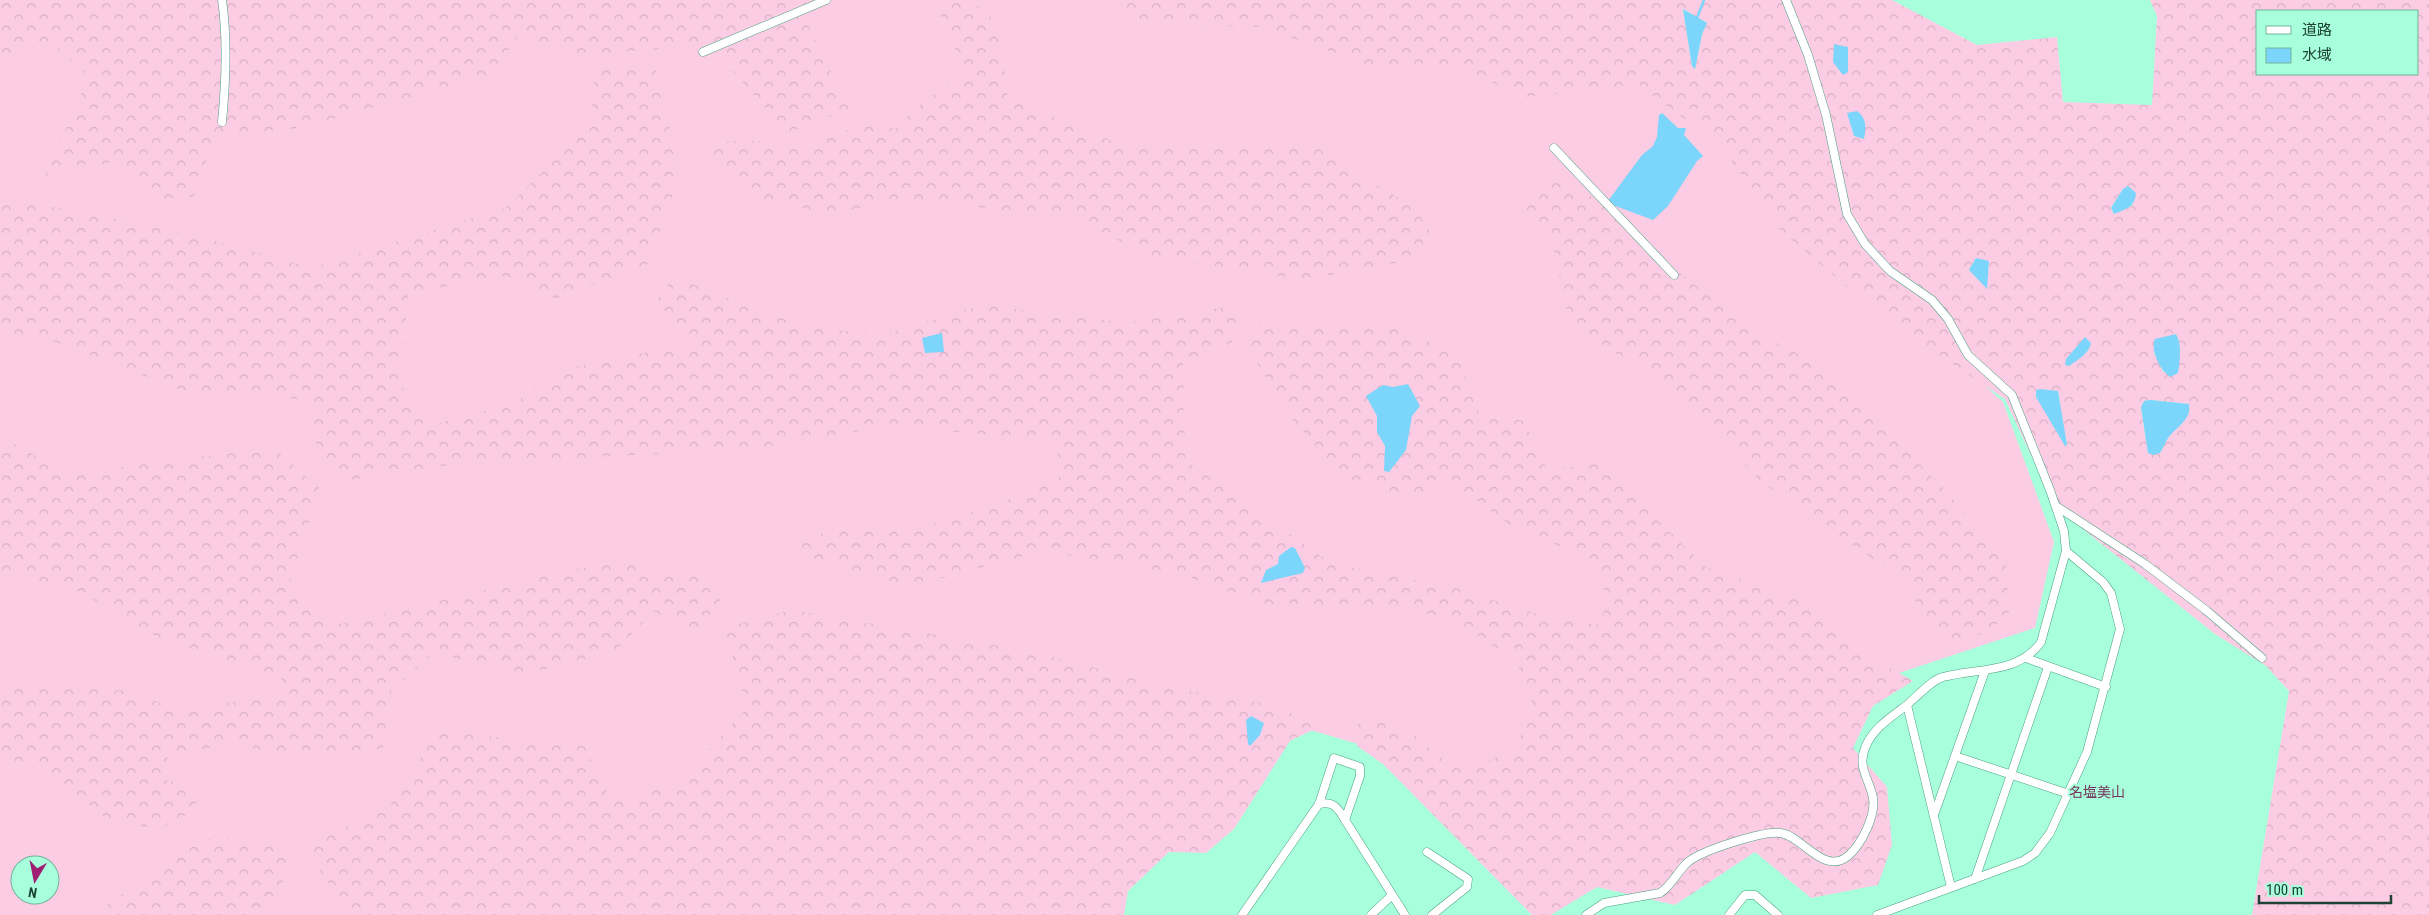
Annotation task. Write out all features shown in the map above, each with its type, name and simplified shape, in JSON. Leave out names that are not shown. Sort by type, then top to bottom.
[{"type":"street","points":[[222,0],[225,21],[226,63],[222,122]]},
{"type":"street","points":[[703,52],[826,0]]},
{"type":"street","points":[[1586,915],[1604,903],[1660,893],[1668,888],[1678,872],[1690,861],[1740,840],[1781,833],[1792,837],[1821,858],[1834,860],[1846,858],[1854,851],[1865,831],[1873,809],[1873,798],[1862,769],[1864,750],[1869,738],[1886,721],[1941,677],[1985,671],[2026,658],[2041,642],[2066,551],[2056,506],[2012,395],[1968,355],[1948,319],[1932,300],[1890,271],[1865,244],[1848,214],[1826,116],[1808,55],[1786,0]]},
{"type":"street","points":[[1554,148],[1674,275]]},
{"type":"street","points":[[2056,506],[2145,564],[2207,611],[2262,658]]},
{"type":"street","points":[[1877,915],[2023,861],[2035,853],[2050,833],[2087,752],[2106,687],[2120,629],[2117,610],[2111,593],[2103,582],[2066,551]]},
{"type":"street","points":[[2026,658],[2106,687]]},
{"type":"street","points":[[1975,879],[2048,667]]},
{"type":"street","points":[[1934,815],[1985,671]]},
{"type":"street","points":[[1907,705],[1951,887]]},
{"type":"street","points":[[1955,756],[2068,794]]},
{"type":"street","points":[[1242,915],[1318,804],[1334,758],[1360,767],[1360,776],[1345,820]]},
{"type":"street","points":[[1318,804],[1333,804],[1338,808],[1391,896],[1405,915]]},
{"type":"street","points":[[1427,852],[1468,879],[1467,887],[1432,915]]},
{"type":"street","points":[[1729,915],[1745,895],[1755,896],[1778,915]]},
{"type":"street","points":[[1371,915],[1391,896]]},
{"type":"green space","points":[[0,0],[1384,0],[1642,72],[2003,402],[2054,542],[2035,628],[1532,795],[1283,722],[707,782],[391,915],[0,915]]},
{"type":"green space","points":[[0,0],[832,0],[819,3],[809,27],[849,109],[788,133],[721,58],[690,47],[577,55],[519,35],[490,75],[300,128],[215,136],[194,197],[152,199],[122,160],[45,176],[89,77],[49,41],[0,59]]},
{"type":"green space","points":[[933,0],[970,0],[998,23],[1008,98],[1124,146],[1307,142],[1416,209],[1436,242],[1400,262],[1304,280],[1149,255],[1070,217],[918,201],[823,213],[764,200],[708,151],[707,142],[758,141],[792,148],[870,123],[895,129],[923,102],[966,73]]},
{"type":"green space","points":[[1107,0],[1892,0],[1977,45],[2057,37],[2063,102],[2152,105],[2157,16],[2150,0],[2429,0],[2429,915],[2252,915],[2289,691],[2266,666],[2215,634],[2055,507],[2005,399],[1892,324],[1782,232],[1720,145],[1637,84],[1528,97],[1462,70],[1373,67],[1262,27],[1139,24]],"holes":[[[1683,9],[1707,23],[1702,34],[1695,68],[1692,66]],[[2128,186],[2133,205],[2114,214],[2111,208],[2123,189]],[[1976,258],[1987,269],[1987,288],[1969,270]],[[2179,339],[2164,373],[2154,353]],[[2059,393],[2067,445],[2036,397]],[[2144,401],[2189,404],[2189,410],[2185,419],[2168,438],[2160,453],[2148,453],[2141,408]]]},
{"type":"green space","points":[[595,70],[656,70],[680,176],[648,264],[556,299],[503,276],[409,293],[398,382],[431,425],[512,404],[569,368],[693,343],[656,301],[674,277],[804,327],[883,335],[982,305],[1126,323],[1240,305],[1232,343],[1183,363],[1185,460],[1332,564],[1460,589],[1536,614],[1598,625],[1608,601],[1592,559],[1514,528],[1454,484],[1399,499],[1341,475],[1289,416],[1247,346],[1258,322],[1399,326],[1458,357],[1479,413],[1524,421],[1547,470],[1599,464],[1706,567],[1801,601],[1851,646],[1913,681],[1873,706],[1853,748],[1887,787],[1892,845],[1878,885],[1811,898],[1755,852],[1675,905],[1597,887],[1551,915],[1532,915],[1383,764],[1357,746],[1354,726],[1372,719],[1412,733],[1445,761],[1483,764],[1516,747],[1533,705],[1516,659],[1444,617],[1378,605],[1272,608],[1178,573],[1043,551],[909,587],[783,549],[845,525],[909,532],[1000,503],[1059,478],[1056,441],[890,426],[752,449],[448,465],[349,480],[319,464],[310,400],[181,390],[56,342],[0,338],[0,203],[11,199],[191,234],[312,268],[505,208],[591,126]]},
{"type":"green space","points":[[1557,175],[1646,230],[1659,256],[1750,329],[1823,367],[1950,495],[2006,562],[2009,617],[1965,643],[1930,630],[1906,582],[1760,481],[1679,391],[1570,326],[1554,249],[1518,206]]},
{"type":"green space","points":[[9,441],[72,477],[147,462],[275,449],[320,489],[290,580],[327,627],[616,560],[658,574],[692,569],[724,595],[694,637],[654,611],[614,652],[524,674],[434,653],[391,691],[383,749],[284,755],[233,744],[168,755],[165,780],[199,788],[195,810],[161,829],[111,822],[37,762],[0,760],[0,685],[135,691],[174,710],[277,696],[282,679],[159,638],[80,592],[0,571],[0,444]]},
{"type":"green space","points":[[791,610],[1030,651],[1171,688],[1269,704],[1321,726],[1290,741],[1234,829],[1206,853],[1169,852],[1128,891],[1124,915],[349,915],[304,845],[388,809],[438,731],[584,746],[612,803],[680,782],[747,708],[725,628]]},
{"type":"green space","points":[[204,839],[287,840],[287,876],[262,915],[101,915],[100,910]]},
{"type":"water","points":[[1683,9],[1707,23],[1702,34],[1695,69],[1692,66]]},
{"type":"water","points":[[1834,44],[1848,47],[1848,72],[1843,75],[1833,62]]},
{"type":"water","points":[[1857,111],[1864,120],[1864,139],[1854,136],[1847,113]]},
{"type":"water","points":[[1662,113],[1678,128],[1686,128],[1684,135],[1703,156],[1697,161],[1668,206],[1653,220],[1610,204],[1608,201],[1642,155],[1653,146],[1657,137],[1659,115]]},
{"type":"water","points":[[2128,186],[2136,193],[2134,201],[2129,207],[2114,214],[2111,208],[2123,189]]},
{"type":"water","points":[[1976,258],[1989,261],[1987,289],[1969,270]]},
{"type":"water","points":[[942,333],[944,352],[925,353],[922,338]]},
{"type":"water","points":[[2176,334],[2180,347],[2179,369],[2178,373],[2170,377],[2163,370],[2157,359],[2154,344],[2155,339]]},
{"type":"water","points":[[2085,337],[2091,343],[2088,350],[2069,366],[2065,365],[2066,359]]},
{"type":"water","points":[[1408,384],[1420,406],[1412,416],[1406,450],[1389,472],[1384,471],[1385,446],[1377,432],[1377,416],[1366,396],[1383,385],[1393,387]]},
{"type":"water","points":[[2036,390],[2058,391],[2067,445],[2065,446],[2036,397]]},
{"type":"water","points":[[2144,401],[2189,404],[2186,419],[2168,438],[2160,453],[2153,455],[2148,453],[2141,407]]},
{"type":"water","points":[[1291,547],[1295,548],[1305,568],[1303,573],[1261,583],[1266,570],[1278,564],[1279,556]]},
{"type":"water","points":[[1251,716],[1264,723],[1260,735],[1250,746],[1248,744],[1246,720]]},
{"type":"waterway","points":[[1697,18],[1704,0]]},
{"type":"district","name":"名塩美山","points":[[2097,792]]}]
